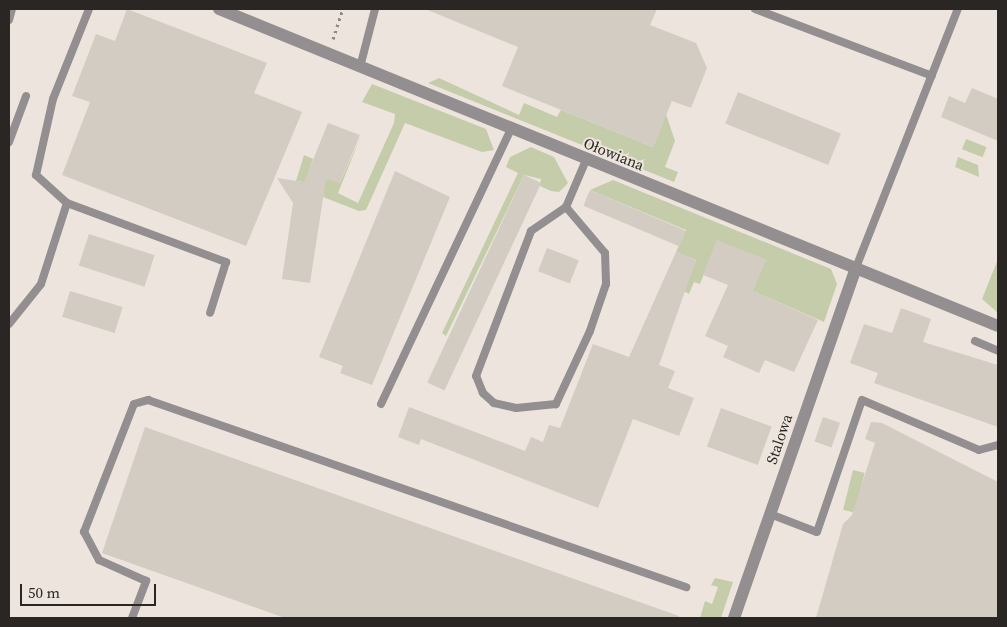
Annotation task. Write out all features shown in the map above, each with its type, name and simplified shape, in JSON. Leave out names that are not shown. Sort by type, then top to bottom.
[{"type":"street","name":"Ołowiana","points":[[223,10],[855,270],[998,326]]},
{"type":"street","name":"Stalowa","points":[[734,618],[855,270]]},
{"type":"lane","points":[[9,20],[12,9]]},
{"type":"lane","points":[[89,9],[53,99],[36,175],[67,203],[226,262],[210,313]]},
{"type":"lane","points":[[360,67],[375,9]]},
{"type":"lane","points":[[755,9],[932,76]]},
{"type":"lane","points":[[855,270],[958,9]]},
{"type":"lane","points":[[9,142],[26,96]]},
{"type":"lane","points":[[380,404],[511,129]]},
{"type":"lane","points":[[566,207],[605,253],[606,284],[590,331],[556,404],[516,408],[494,403],[483,393],[476,376],[531,231],[566,207],[586,160]]},
{"type":"lane","points":[[9,324],[41,284],[67,203]]},
{"type":"lane","points":[[975,341],[998,351]]},
{"type":"lane","points":[[132,618],[146,580],[99,560],[84,532],[134,404],[148,400],[686,587]]},
{"type":"lane","points":[[770,514],[817,532],[862,400],[979,450],[998,445]]},
{"type":"path","points":[[328,54],[343,9]]},
{"type":"green space","points":[[439,78],[519,115],[524,103],[557,117],[561,110],[653,147],[666,114],[675,141],[665,167],[678,172],[674,182],[428,83]]},
{"type":"green space","points":[[372,84],[486,129],[494,150],[482,152],[405,123],[366,210],[359,211],[323,197],[324,185],[296,181],[304,155],[313,159],[309,170],[340,183],[361,136],[338,193],[358,203],[394,123],[395,114],[362,102]]},
{"type":"green space","points":[[966,139],[987,147],[983,157],[962,149]]},
{"type":"green space","points":[[531,147],[554,157],[568,183],[559,192],[551,191],[540,186],[541,179],[524,175],[446,336],[442,333],[518,173],[506,167],[510,157]]},
{"type":"green space","points":[[958,157],[978,165],[979,177],[955,167]]},
{"type":"green space","points":[[613,180],[831,269],[837,284],[824,322],[755,292],[748,294],[766,260],[717,241],[700,284],[694,282],[689,294],[684,291],[696,260],[676,252],[686,230],[590,190]]},
{"type":"green space","points":[[998,259],[998,313],[982,299]]},
{"type":"green space","points":[[853,470],[865,473],[855,513],[843,510]]},
{"type":"green space","points":[[715,578],[733,582],[721,618],[700,618],[705,601],[712,604],[718,587],[711,585]]},
{"type":"building","points":[[127,9],[267,63],[254,93],[302,112],[246,246],[62,175],[90,102],[72,96],[96,34],[115,41]]},
{"type":"building","points":[[425,9],[657,9],[650,25],[696,43],[707,68],[691,108],[672,101],[653,147],[502,86],[518,47]]},
{"type":"building","points":[[972,88],[998,99],[998,141],[941,117],[949,96],[965,103]]},
{"type":"building","points":[[738,92],[841,134],[828,165],[725,124]]},
{"type":"building","points":[[328,123],[360,135],[340,183],[326,179],[310,283],[282,279],[293,203],[277,178],[304,182]]},
{"type":"building","points":[[395,171],[450,197],[372,385],[340,373],[343,366],[319,357]]},
{"type":"building","points":[[524,175],[541,183],[444,391],[427,383]]},
{"type":"building","points":[[590,190],[686,231],[679,246],[583,206]]},
{"type":"building","points":[[89,234],[155,255],[144,287],[79,265]]},
{"type":"building","points":[[717,240],[766,260],[753,291],[818,320],[794,372],[765,360],[759,373],[723,357],[728,346],[705,336],[728,285],[703,275]]},
{"type":"building","points":[[547,248],[579,260],[570,284],[538,271]]},
{"type":"building","points":[[676,252],[696,260],[659,365],[675,371],[668,388],[694,398],[679,436],[633,419],[598,508],[421,439],[419,445],[398,437],[409,407],[525,451],[531,437],[543,442],[549,425],[560,428],[593,344],[629,357]]},
{"type":"building","points":[[70,291],[123,307],[115,333],[62,317]]},
{"type":"building","points":[[901,308],[931,319],[923,342],[998,365],[998,427],[874,383],[878,373],[850,363],[864,324],[892,333]]},
{"type":"building","points":[[721,408],[772,426],[758,465],[707,447]]},
{"type":"building","points":[[823,417],[840,423],[832,447],[815,442]]},
{"type":"building","points":[[871,422],[882,423],[998,482],[998,618],[816,618],[843,524],[852,515],[875,443],[865,439]]},
{"type":"building","points":[[145,427],[679,616],[678,618],[285,618],[102,553]]}]
